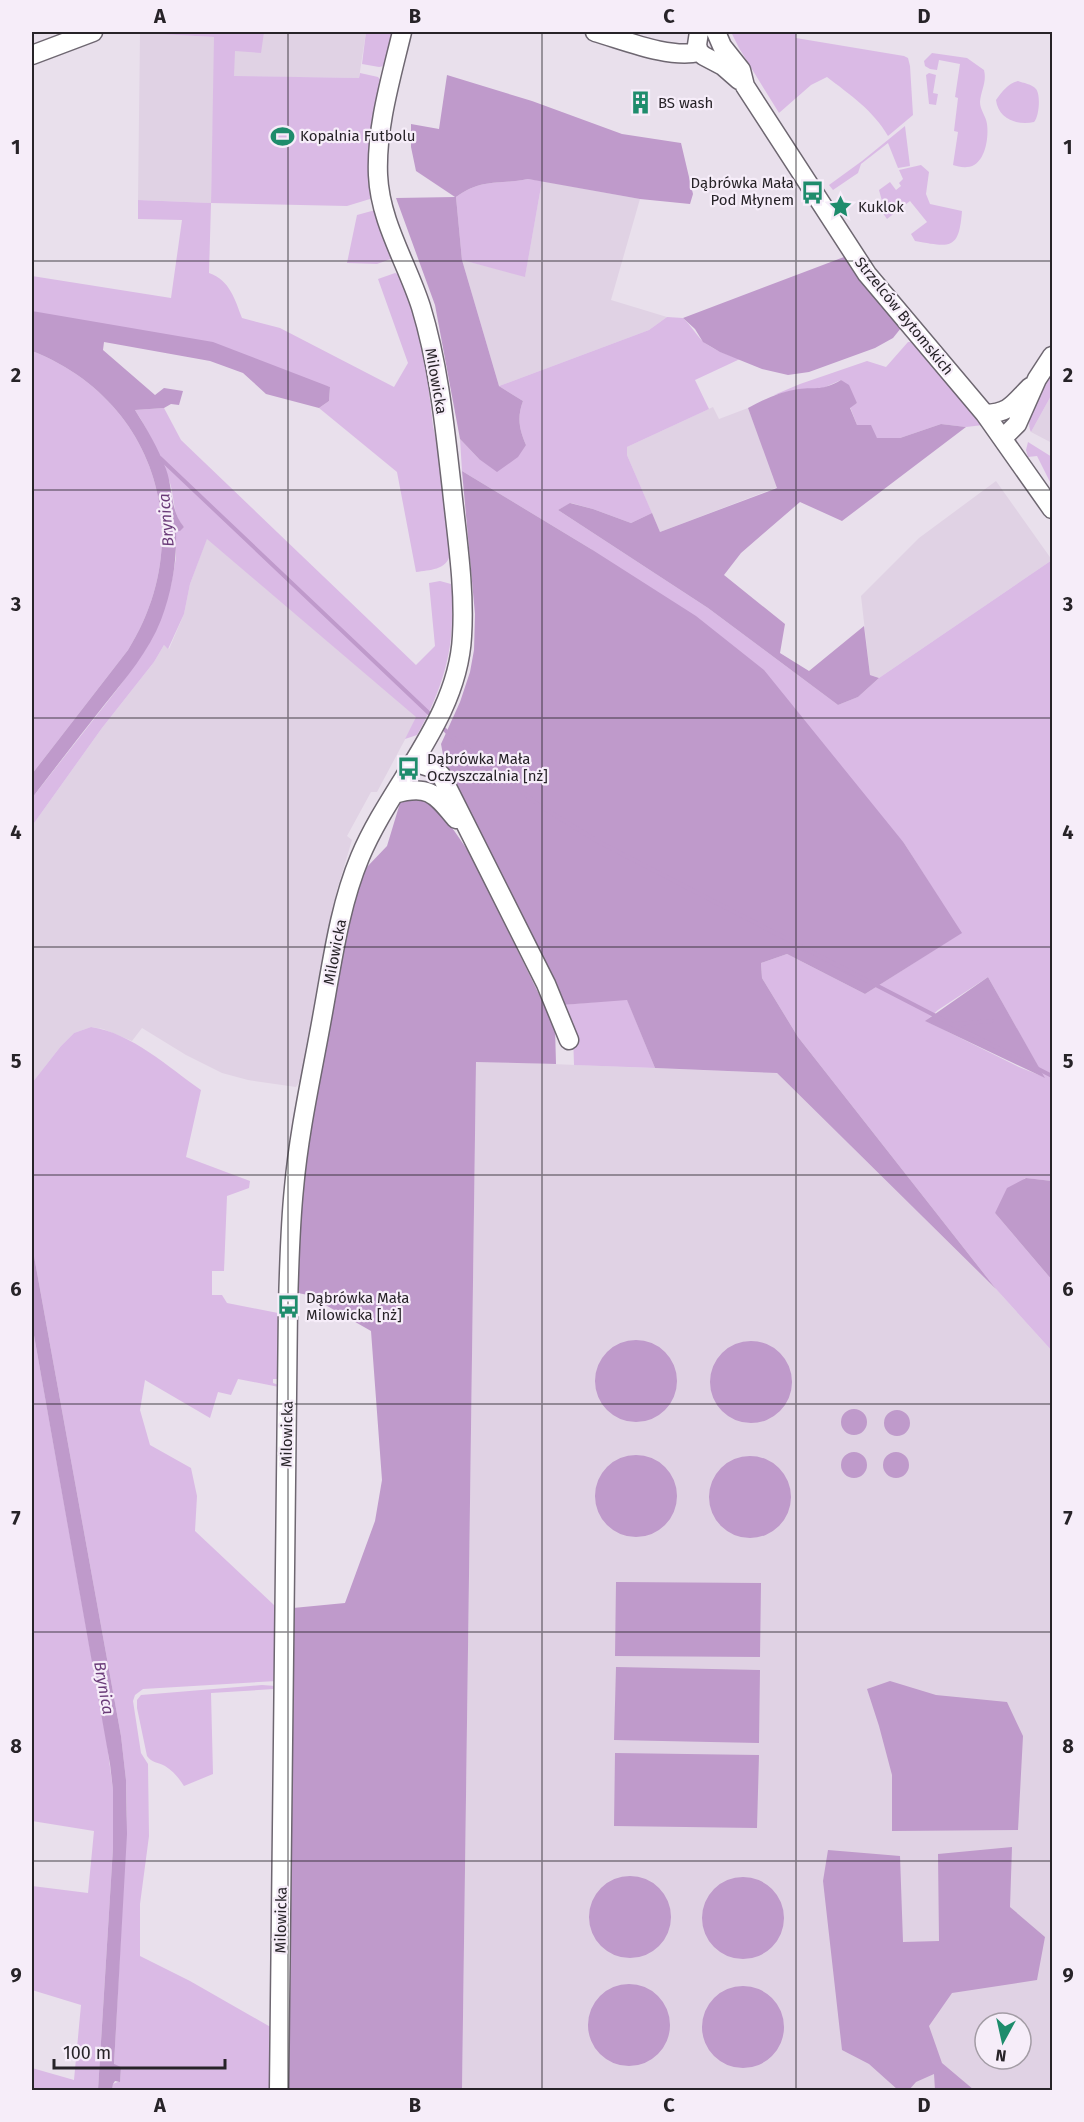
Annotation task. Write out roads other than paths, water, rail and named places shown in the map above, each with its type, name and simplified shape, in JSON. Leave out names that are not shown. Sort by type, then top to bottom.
[{"type":"street","points":[[32,55],[93,32]]},
{"type":"street","name":"Milowicka","points":[[279,2091],[288,1297],[294,1185],[326,998],[348,890],[361,855],[442,711],[457,671],[462,636],[461,577],[449,470],[432,356],[421,308],[386,218],[378,176],[380,140],[402,32]]},
{"type":"street","points":[[595,32],[679,53],[709,42]]},
{"type":"street","name":"Strzelców Bytomskich","points":[[709,42],[741,70],[745,86],[867,274],[985,414],[1053,509]]},
{"type":"street","points":[[985,414],[1001,413],[1009,409],[1037,379],[1053,356]]},
{"type":"street","points":[[1001,435],[1017,424],[1037,379]]},
{"type":"street","points":[[1001,435],[1009,409]]},
{"type":"street","points":[[429,733],[435,763],[546,984],[569,1040]]},
{"type":"street","points":[[413,762],[432,768],[441,775]]},
{"type":"street","points":[[413,762],[435,795],[469,834]]},
{"type":"street","points":[[394,794],[413,790],[435,795]]},
{"type":"waterway","points":[[160,458],[433,717]]},
{"type":"waterway","points":[[440,725],[540,806],[599,842],[1052,1076]]},
{"type":"waterway","points":[[954,1024],[992,1021]]},
{"type":"place","name":"BS wash","points":[[640,103]]},
{"type":"place","name":"Kopalnia Futbolu","points":[[282,136]]},
{"type":"place","name":"Dąbrówka Mała Pod Młynem","points":[[812,192]]},
{"type":"place","name":"Kuklok","points":[[840,207]]},
{"type":"place","name":"Dąbrówka Mała Oczyszczalnia [nż]","points":[[409,768]]},
{"type":"place","name":"Dąbrówka Mała Milowicka [nż]","points":[[288,1307]]},
{"type":"water label","name":"Brynica","points":[[166,520]]},
{"type":"water label","name":"Brynica","points":[[104,1688]]}]
